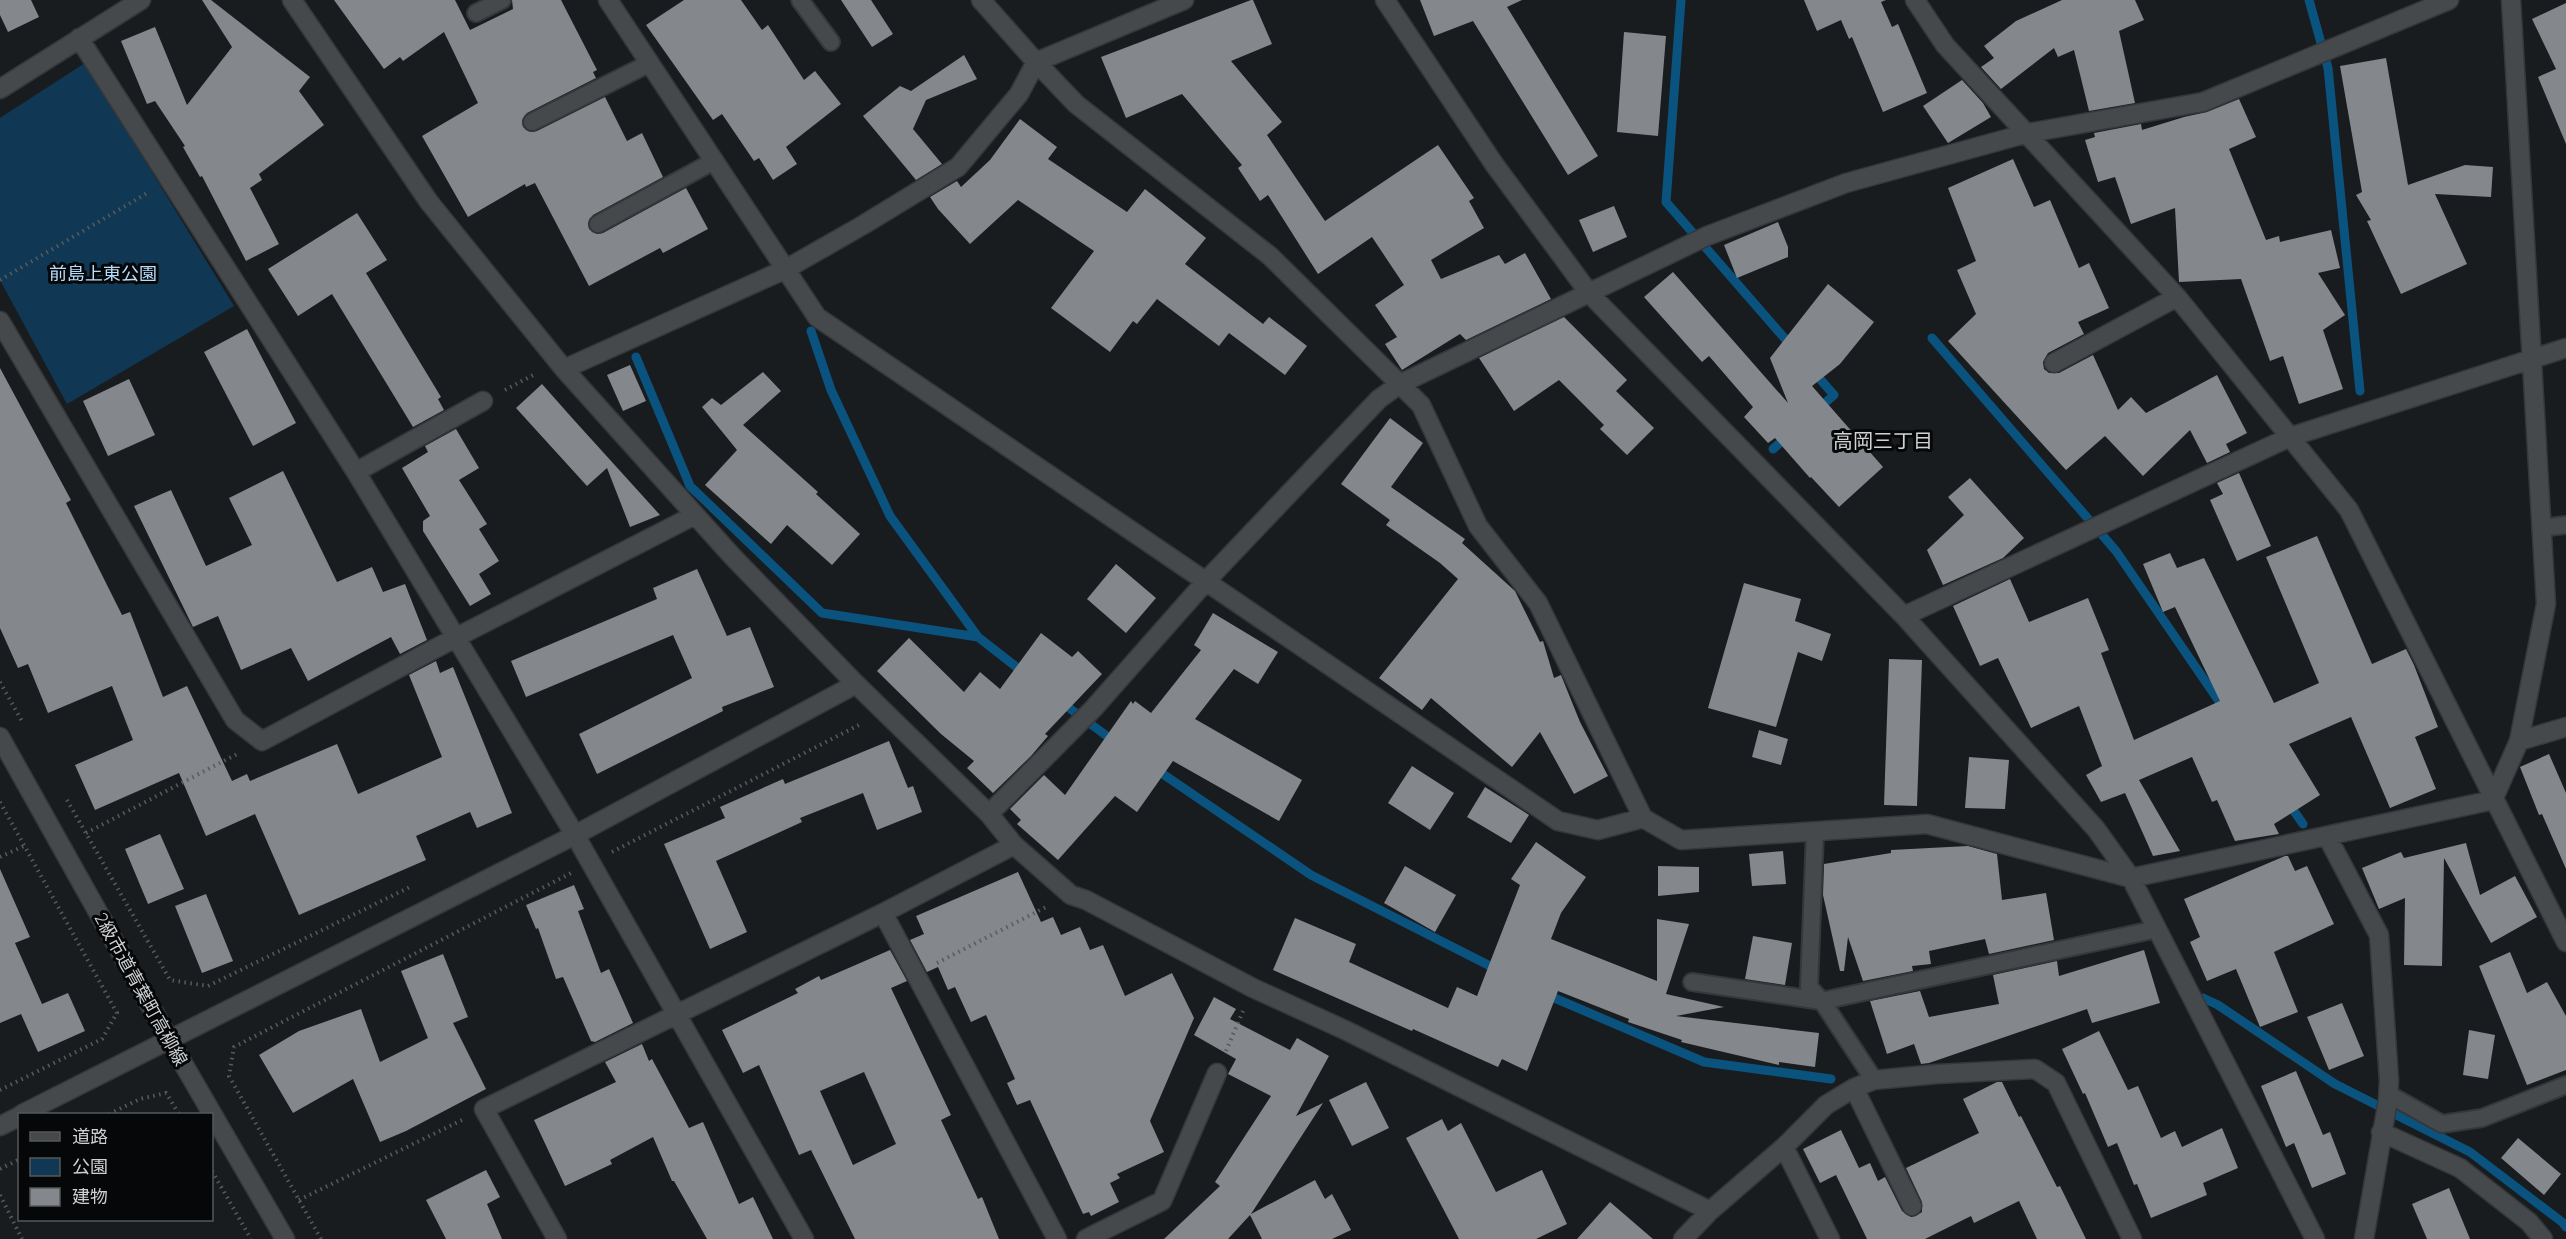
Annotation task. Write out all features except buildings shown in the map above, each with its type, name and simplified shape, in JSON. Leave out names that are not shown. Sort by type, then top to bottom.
[{"type":"street","points":[[0,89],[141,0]]},
{"type":"street","points":[[292,0],[429,202],[561,365],[695,515],[856,684],[989,813],[1014,845],[1071,895],[1086,900],[1253,988],[1345,1030],[1710,1211]]},
{"type":"street","points":[[981,0],[1076,104],[1270,256],[1421,405],[1478,526],[1538,603],[1642,818],[1681,840],[1927,824],[2131,878],[2493,800]]},
{"type":"street","points":[[561,365],[786,269],[958,167],[1019,94],[1036,62],[1184,0]]},
{"type":"street","points":[[1385,0],[1494,164],[1589,293],[1904,616],[2096,829],[2131,878],[2315,1239]]},
{"type":"street","points":[[1915,0],[1945,45],[2177,297],[2349,510],[2566,942]]},
{"type":"street","points":[[989,813],[1093,710],[1207,580],[1379,399],[1400,384],[1707,236],[1846,183],[2028,133],[2203,102],[2449,0]]},
{"type":"street","points":[[2493,800],[2518,741],[2546,604],[2511,0]]},
{"type":"street","points":[[615,2],[650,63],[817,316],[1558,821],[1599,830],[1642,818]]},
{"type":"street","points":[[79,38],[356,472],[575,835],[804,1239]]},
{"type":"street","points":[[2054,363],[2177,297]]},
{"type":"street","points":[[0,321],[7,350],[235,720],[262,741],[455,638],[695,515]]},
{"type":"street","points":[[1904,616],[2290,437],[2566,348]]},
{"type":"street","points":[[356,472],[483,401]]},
{"type":"street","points":[[25,1113],[575,835],[856,684]]},
{"type":"street","points":[[2518,741],[2566,727]]},
{"type":"street","name":"2級市道青葉町高柳線","points":[[0,736],[212,1113]]},
{"type":"street","points":[[2327,836],[2379,935],[2388,1097],[2364,1239]]},
{"type":"street","points":[[557,1239],[484,1109],[883,913],[1014,845]]},
{"type":"street","points":[[883,913],[1057,1239]]},
{"type":"street","points":[[1683,1239],[1710,1211],[1784,1147],[1826,1105],[1854,1088],[1874,1080],[2035,1069],[2056,1083],[2132,1239]]},
{"type":"street","points":[[1086,1239],[1162,1201],[1216,1073]]},
{"type":"street","points":[[1854,1088],[1912,1206]]},
{"type":"street","name":"2級市道青葉町高柳線","points":[[213,1115],[285,1239]]},
{"type":"street","points":[[0,1125],[18,1116]]},
{"type":"street","points":[[2382,1126],[2460,1168],[2529,1222],[2543,1239]]},
{"type":"street","points":[[1784,1147],[1830,1239]]},
{"type":"lane","points":[[476,13],[502,0]]},
{"type":"lane","points":[[800,0],[831,42]]},
{"type":"lane","points":[[532,122],[650,63]]},
{"type":"lane","points":[[598,224],[714,161]]},
{"type":"lane","points":[[2541,528],[2566,525]]},
{"type":"lane","points":[[1815,832],[1809,987],[1822,1001],[1874,1080]]},
{"type":"lane","points":[[1692,982],[1822,1001],[2157,929]]},
{"type":"lane","points":[[2388,1097],[2442,1124],[2482,1118],[2566,1085]]},
{"type":"path","points":[[0,280],[169,180]]},
{"type":"path","points":[[483,401],[561,365]]},
{"type":"path","points":[[0,682],[29,733]]},
{"type":"path","points":[[605,856],[870,719]]},
{"type":"path","points":[[86,833],[262,741]]},
{"type":"path","points":[[63,793],[170,980],[208,986],[421,882]]},
{"type":"path","points":[[0,802],[117,1013],[102,1039],[0,1090]]},
{"type":"path","points":[[0,858],[24,846]]},
{"type":"path","points":[[321,1239],[229,1076],[234,1047],[573,872]]},
{"type":"path","points":[[915,974],[1071,895]]},
{"type":"path","points":[[1216,1073],[1253,988]]},
{"type":"path","points":[[111,1113],[140,1099],[166,1093],[178,1113]]},
{"type":"path","points":[[299,1200],[484,1109]]},
{"type":"path","points":[[0,1169],[18,1160]]},
{"type":"path","points":[[213,1173],[251,1239]]},
{"type":"path","points":[[0,1195],[22,1239]]},
{"type":"green space","name":"前島上東公園","points":[[85,63],[234,306],[67,404],[0,280],[0,118]]},
{"type":"waterway","points":[[1681,0],[1666,202],[1793,348]]},
{"type":"waterway","points":[[2309,0],[2328,68],[2360,391]]},
{"type":"waterway","points":[[811,331],[831,390],[890,516],[978,637],[1024,673]]},
{"type":"waterway","points":[[1932,338],[2116,551],[2225,710]]},
{"type":"waterway","points":[[636,357],[690,486],[822,613],[978,637]]},
{"type":"waterway","points":[[1812,370],[1834,395],[1817,410]]},
{"type":"waterway","points":[[1773,449],[1789,435]]},
{"type":"waterway","points":[[1061,702],[1115,742]]},
{"type":"waterway","points":[[1154,768],[1311,875],[1498,970]]},
{"type":"waterway","points":[[2287,801],[2303,824]]},
{"type":"waterway","points":[[1545,994],[1704,1062],[1831,1079]]},
{"type":"waterway","points":[[2203,998],[2218,1005],[2335,1084],[2470,1152],[2566,1227]]},
{"type":"district","name":"高岡三丁目","points":[[1883,440]]}]
